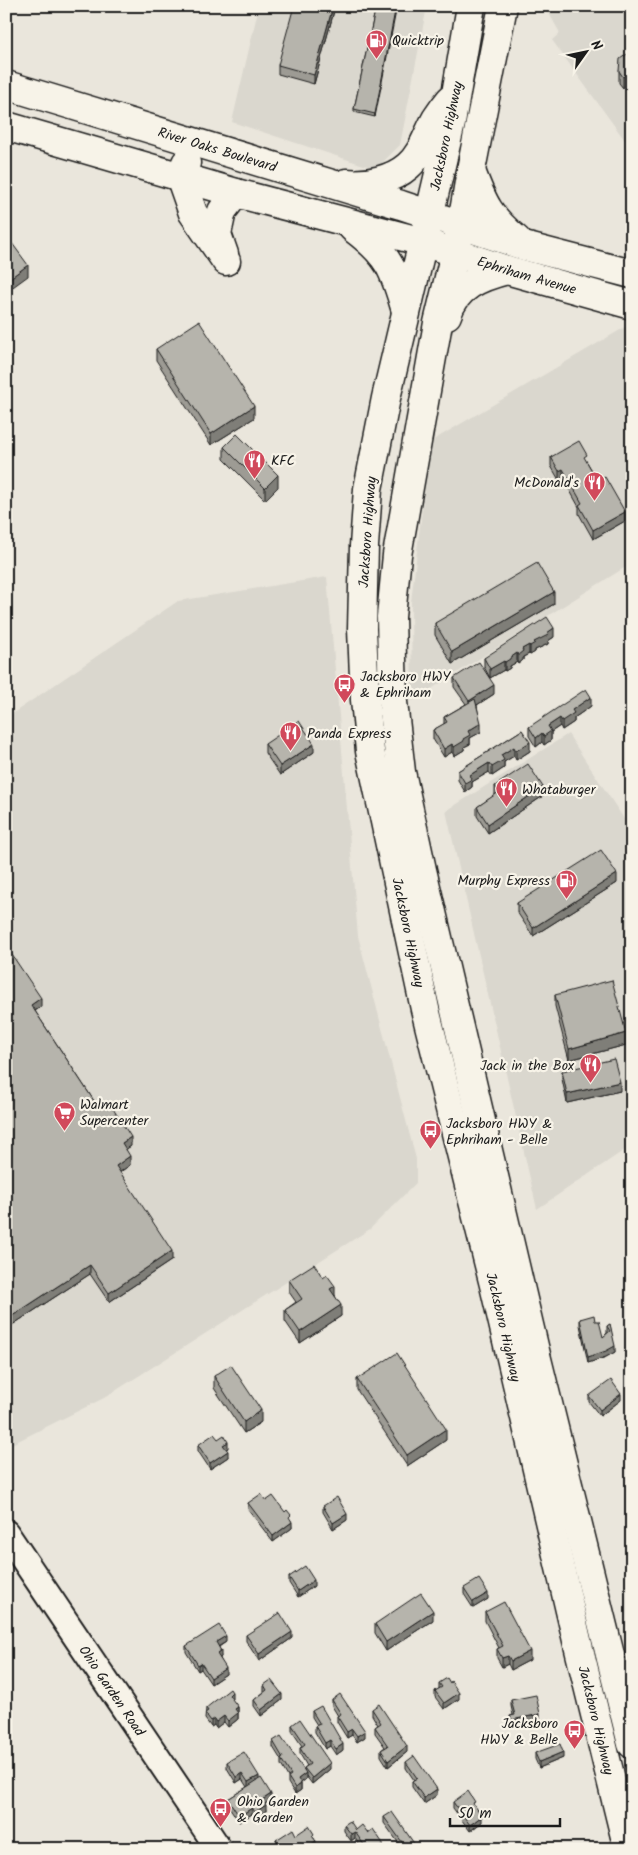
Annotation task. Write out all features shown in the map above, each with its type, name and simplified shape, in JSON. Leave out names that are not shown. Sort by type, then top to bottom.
[{"type":"main road","name":"Jacksboro Highway","points":[[471,6],[451,122],[386,398],[368,489],[364,546],[362,634],[370,751],[430,1030],[494,1285],[628,1849]]},
{"type":"main road","name":"Jacksboro Highway","points":[[503,6],[462,224],[438,323],[397,555],[391,617],[394,702],[400,772],[498,1197],[632,1744]]},
{"type":"main road","name":"River Oaks Boulevard","points":[[6,85],[430,214]]},
{"type":"main road","points":[[318,180],[360,184],[378,181],[408,166],[418,155],[436,119],[456,91]]},
{"type":"main road","points":[[6,126],[236,193],[423,242]]},
{"type":"main road","points":[[194,142],[180,176],[193,213],[226,260],[217,234],[222,211],[236,193]]},
{"type":"main road","points":[[471,170],[484,204],[493,217],[498,224],[524,246]]},
{"type":"main road","name":"Ephriham Avenue","points":[[430,214],[524,246],[632,274]]},
{"type":"main road","points":[[346,223],[369,240],[382,252],[390,263],[397,277],[407,313]]},
{"type":"main road","name":"Ephriham Avenue","points":[[423,242],[507,270],[632,305]]},
{"type":"main road","points":[[427,384],[453,299],[471,282],[486,275],[507,270]]},
{"type":"main road","points":[[364,546],[397,555]]},
{"type":"main road","points":[[430,1030],[459,1024]]},
{"type":"main road","points":[[579,1649],[607,1644]]},
{"type":"street","name":"Ohio Garden Road","points":[[6,1533],[219,1849]]},
{"type":"shaded area","points":[[259,6],[427,6],[400,145],[376,169],[232,122]]},
{"type":"shaded area","points":[[545,6],[632,6],[632,150],[552,40],[560,33]]},
{"type":"shaded area","points":[[632,323],[632,563],[412,701],[411,602],[430,442]]},
{"type":"shaded area","points":[[327,577],[358,936],[416,1159],[416,1183],[370,1229],[104,1398],[6,1447],[6,718],[178,601]]},
{"type":"shaded area","points":[[568,734],[632,831],[632,920],[628,922],[632,933],[632,1145],[537,1209],[446,811]]},
{"type":"building","points":[[294,6],[333,6],[314,75],[278,65]]},
{"type":"building","name":"Quicktrip","points":[[376,6],[396,6],[375,114],[354,109]]},
{"type":"building","points":[[627,54],[628,56],[632,54],[632,84],[619,71],[620,59]]},
{"type":"building","points":[[6,235],[28,265],[6,281]]},
{"type":"building","points":[[199,321],[254,406],[211,434],[156,349]]},
{"type":"building","points":[[237,434],[278,475],[265,488],[224,447]]},
{"type":"building","name":"McDonald's","points":[[579,441],[587,455],[584,457],[598,481],[605,477],[625,512],[593,530],[579,505],[582,503],[563,469],[559,471],[551,457]]},
{"type":"building","points":[[537,563],[554,592],[452,652],[435,623]]},
{"type":"building","points":[[547,617],[554,628],[547,633],[548,635],[522,649],[523,651],[518,655],[517,653],[505,662],[490,669],[484,658]]},
{"type":"building","points":[[479,662],[494,685],[469,701],[454,678]]},
{"type":"building","points":[[586,689],[591,697],[572,710],[574,713],[562,721],[560,718],[548,726],[551,731],[544,736],[542,733],[536,738],[529,727]]},
{"type":"building","points":[[475,699],[481,723],[468,731],[470,735],[463,739],[464,741],[454,747],[452,744],[444,749],[433,730],[447,722],[444,717]]},
{"type":"building","points":[[299,721],[314,744],[280,766],[265,744]]},
{"type":"building","points":[[522,730],[530,742],[516,751],[514,747],[501,755],[504,760],[492,767],[489,763],[470,775],[472,779],[465,783],[458,771]]},
{"type":"building","name":"Whataburger","points":[[528,764],[543,787],[488,824],[477,807],[499,792],[495,786]]},
{"type":"building","points":[[601,850],[617,874],[533,928],[517,903]]},
{"type":"building","name":"Walmart Supercenter","points":[[8,949],[41,998],[31,1005],[98,1107],[108,1101],[131,1137],[122,1143],[130,1156],[116,1166],[172,1251],[109,1293],[90,1265],[6,1320],[6,950]]},
{"type":"building","points":[[612,980],[626,1033],[569,1049],[555,995]]},
{"type":"building","points":[[614,1059],[620,1082],[567,1094],[562,1071]]},
{"type":"building","points":[[314,1264],[323,1278],[327,1275],[335,1286],[330,1289],[341,1305],[300,1332],[285,1310],[302,1299],[289,1280]]},
{"type":"building","points":[[594,1315],[595,1321],[599,1321],[603,1337],[610,1331],[607,1326],[610,1324],[615,1346],[588,1357],[580,1319]]},
{"type":"building","points":[[397,1353],[446,1429],[407,1455],[357,1379]]},
{"type":"building","points":[[231,1365],[261,1410],[244,1422],[214,1376]]},
{"type":"building","points":[[611,1380],[621,1394],[600,1410],[589,1396]]},
{"type":"building","points":[[214,1434],[218,1439],[224,1435],[228,1442],[223,1445],[228,1451],[210,1463],[198,1445]]},
{"type":"building","points":[[261,1494],[266,1501],[273,1496],[285,1512],[287,1510],[291,1515],[289,1517],[292,1522],[273,1536],[248,1503]]},
{"type":"building","points":[[337,1497],[347,1514],[333,1523],[323,1506]]},
{"type":"building","points":[[305,1566],[314,1580],[298,1591],[289,1577]]},
{"type":"building","points":[[479,1579],[488,1593],[473,1602],[464,1588]]},
{"type":"building","points":[[421,1593],[433,1611],[386,1642],[375,1624]]},
{"type":"building","points":[[504,1602],[530,1651],[511,1661],[508,1656],[502,1658],[497,1649],[503,1646],[485,1612]]},
{"type":"building","points":[[280,1613],[292,1632],[259,1654],[246,1635]]},
{"type":"building","points":[[219,1625],[226,1636],[216,1642],[221,1651],[217,1654],[226,1668],[211,1678],[201,1663],[198,1665],[186,1646]]},
{"type":"building","points":[[447,1678],[459,1693],[444,1703],[435,1691],[442,1687],[439,1683]]},
{"type":"building","points":[[271,1680],[282,1694],[261,1710],[254,1700],[267,1690],[264,1685]]},
{"type":"building","points":[[230,1689],[232,1692],[229,1695],[238,1707],[235,1709],[238,1713],[228,1721],[224,1716],[216,1722],[214,1719],[211,1721],[205,1713],[208,1711],[206,1708]]},
{"type":"building","points":[[340,1694],[365,1731],[357,1736],[352,1729],[347,1732],[337,1716],[341,1714],[332,1700]]},
{"type":"building","points":[[536,1695],[540,1714],[512,1720],[510,1716],[515,1715],[511,1700]]},
{"type":"building","points":[[379,1704],[407,1746],[388,1761],[381,1750],[388,1746],[375,1727],[381,1723],[372,1709]]},
{"type":"building","points":[[321,1706],[343,1744],[336,1749],[330,1740],[325,1743],[315,1726],[320,1724],[312,1711]]},
{"type":"building","points":[[300,1719],[330,1763],[312,1778],[304,1768],[310,1764],[300,1748],[305,1744],[292,1725]]},
{"type":"building","points":[[281,1736],[306,1773],[298,1779],[301,1784],[295,1788],[288,1777],[291,1775],[273,1741]]},
{"type":"building","points":[[560,1744],[563,1752],[539,1762],[535,1753]]},
{"type":"building","points":[[244,1752],[259,1776],[248,1782],[242,1773],[236,1777],[227,1762]]},
{"type":"building","points":[[414,1756],[437,1789],[424,1798],[412,1781],[417,1778],[406,1762]]},
{"type":"building","points":[[261,1778],[271,1794],[262,1800],[266,1805],[255,1812],[252,1808],[239,1816],[228,1799]]},
{"type":"building","points":[[468,1791],[475,1802],[473,1803],[482,1816],[470,1825],[453,1802]]},
{"type":"building","points":[[392,1812],[418,1849],[407,1849],[384,1817]]},
{"type":"building","points":[[350,1821],[356,1830],[362,1825],[368,1833],[373,1829],[384,1845],[379,1849],[367,1849],[355,1832],[351,1834],[344,1825]]},
{"type":"building","points":[[309,1826],[314,1834],[312,1836],[316,1841],[305,1848],[301,1842],[291,1849],[274,1849],[280,1845],[276,1840],[293,1829],[296,1835]]},
{"type":"building","points":[[344,1844],[347,1849],[337,1849]]},
{"type":"place","name":"Quicktrip","points":[[376,59]]},
{"type":"place","name":"KFC","points":[[255,479]]},
{"type":"place","name":"McDonald's","points":[[595,501]]},
{"type":"place","name":"Jacksboro HWY & Ephriham","points":[[344,703]]},
{"type":"place","name":"Panda Express","points":[[291,752]]},
{"type":"place","name":"Whataburger","points":[[506,808]]},
{"type":"place","name":"Murphy Express","points":[[566,899]]},
{"type":"place","name":"Jack in the Box","points":[[590,1084]]},
{"type":"place","name":"Walmart Supercenter","points":[[64,1131]]},
{"type":"place","name":"Jacksboro HWY & Ephriham - Belle","points":[[430,1150]]},
{"type":"place","name":"Jacksboro HWY & Belle","points":[[574,1750]]},
{"type":"place","name":"Ohio Garden & Garden","points":[[221,1828]]}]
